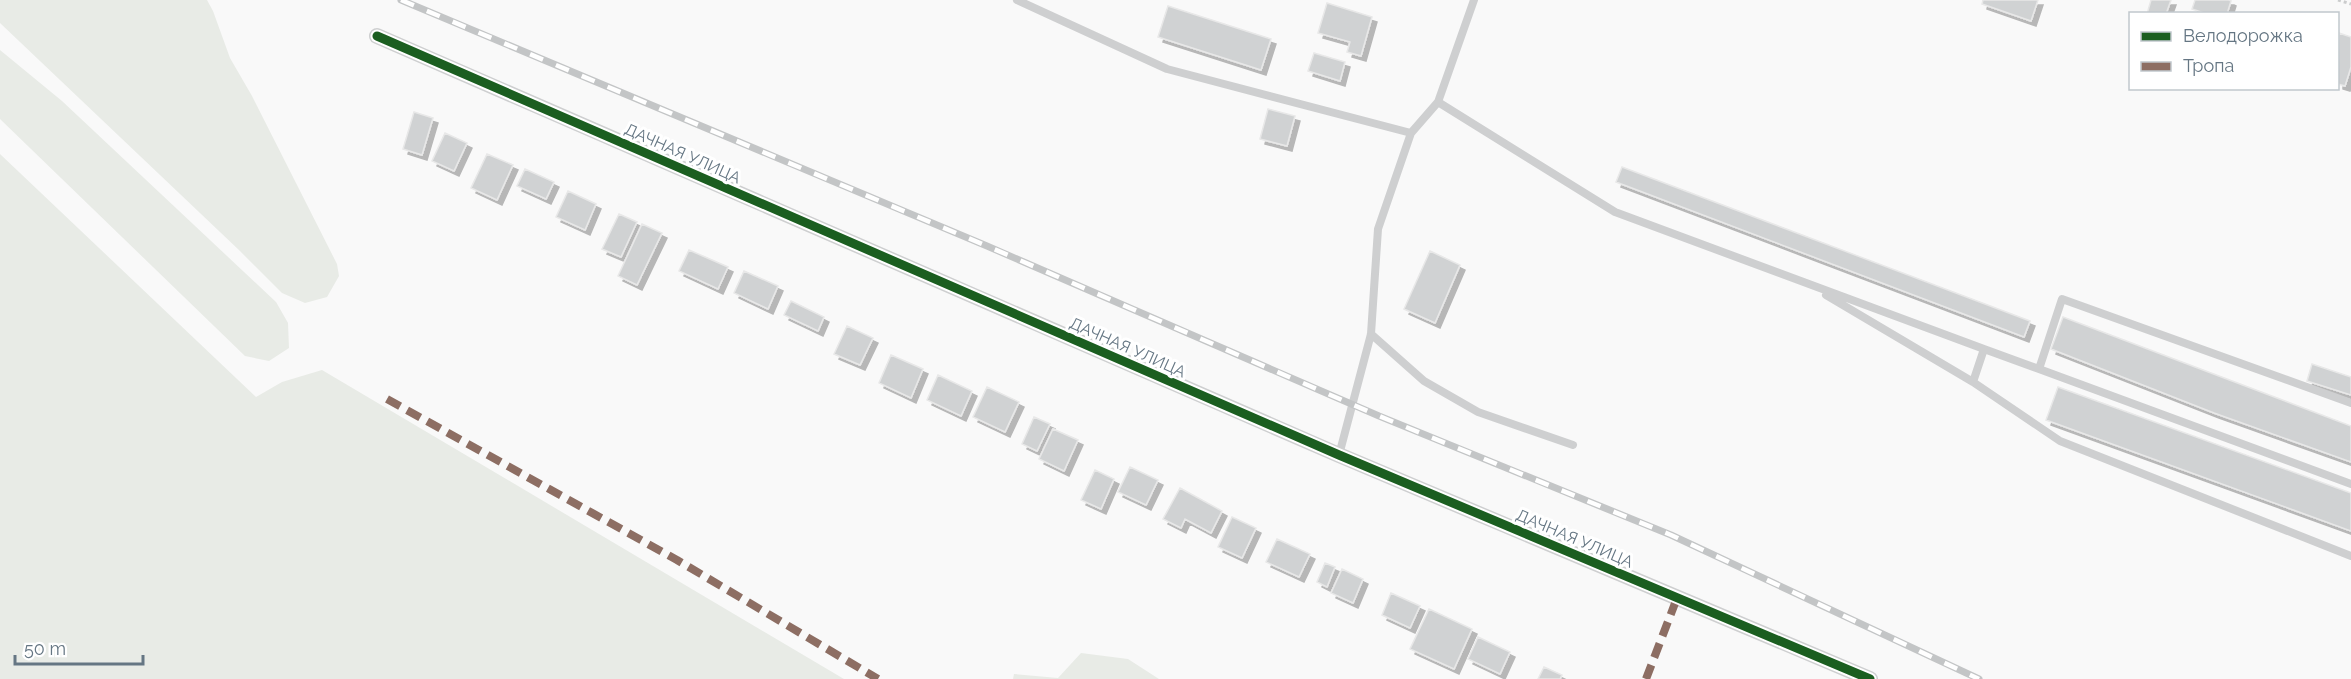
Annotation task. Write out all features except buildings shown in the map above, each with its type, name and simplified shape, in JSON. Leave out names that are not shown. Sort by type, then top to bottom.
[{"type":"street","name":"ДАЧНАЯ УЛИЦА","points":[[377,36],[1339,455],[1870,679]]},
{"type":"lane","points":[[1017,0],[1167,69],[1411,133]]},
{"type":"lane","points":[[1339,455],[1371,334],[1378,229],[1411,133],[1438,102],[1474,0]]},
{"type":"lane","points":[[1438,102],[1615,212],[2351,484]]},
{"type":"lane","points":[[1807,283],[1973,382],[2060,441],[2351,556]]},
{"type":"lane","points":[[2039,369],[2062,299],[2351,403]]},
{"type":"lane","points":[[1371,334],[1425,381],[1478,412],[1573,445]]},
{"type":"lane","points":[[1973,382],[1984,349]]},
{"type":"path","points":[[2338,0],[2351,4]]},
{"type":"shaded area","points":[[0,0],[207,0],[230,58],[252,96],[337,264],[339,276],[327,297],[305,303],[282,293],[0,23]]},
{"type":"shaded area","points":[[0,50],[62,101],[276,302],[288,323],[289,348],[269,361],[245,356],[0,119]]},
{"type":"shaded area","points":[[0,154],[256,397],[282,382],[322,370],[844,679],[0,679]]},
{"type":"shaded area","points":[[1081,653],[1128,659],[1159,679],[1013,679],[1014,674],[1058,678]]},
{"type":"railway","points":[[401,0],[987,246],[1379,416],[1671,535],[1979,679]]},
{"type":"marked path","points":[[387,399],[677,560],[878,679]]},
{"type":"marked path","points":[[1646,679],[1677,598]]},
{"type":"cycle path","points":[[377,36],[1339,455],[1870,679]]}]
